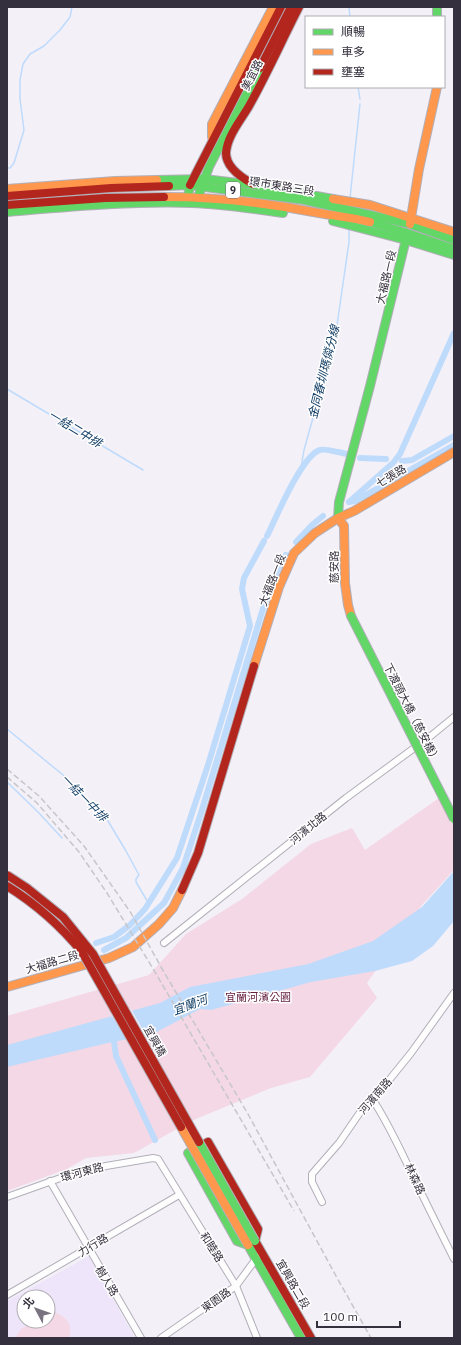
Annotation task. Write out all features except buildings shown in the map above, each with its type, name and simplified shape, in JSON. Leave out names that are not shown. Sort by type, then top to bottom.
[{"type":"main road","name":"美宜路","points":[[212,140],[212,124],[273,7]]},
{"type":"main road","name":"美宜路","points":[[188,196],[191,182],[281,7]]},
{"type":"main road","name":"美宜路","points":[[195,200],[204,179],[291,7]]},
{"type":"main road","name":"美宜路","points":[[226,154],[229,140],[249,106],[299,7]]},
{"type":"main road","name":"大福路一段","points":[[104,959],[133,947],[144,938],[173,908],[184,888],[198,853],[266,625],[286,569],[294,552],[315,533],[338,518],[339,502],[376,364],[410,221],[419,169],[437,88]]},
{"type":"main road","points":[[222,143],[234,171],[240,177],[255,185]]},
{"type":"main road","name":"環市東路三段","points":[[7,196],[191,182],[204,179],[269,187],[370,205],[454,240]]},
{"type":"main road","name":"環市東路三段","points":[[7,189],[115,181],[191,182],[201,187],[298,199],[410,221],[454,232]]},
{"type":"main road","points":[[269,187],[298,199]]},
{"type":"main road","points":[[7,205],[106,198],[188,196],[195,200]]},
{"type":"main road","name":"9","points":[[7,212],[195,200],[296,215],[356,226],[406,236],[454,249]]},
{"type":"main road","name":"9","points":[[406,236],[454,256]]},
{"type":"main road","name":"七張路","points":[[338,518],[354,511],[454,452]]},
{"type":"main road","name":"慈安路","points":[[338,518],[344,526],[344,592],[351,616]]},
{"type":"main road","name":"下渡頭大橋（慈安橋）","points":[[351,616],[454,819]]},
{"type":"main road","name":"宜興橋","points":[[7,876],[27,888],[63,917],[93,954],[252,1243]]},
{"type":"main road","name":"宜興橋","points":[[7,886],[24,896],[54,920],[67,933],[82,952],[252,1243]]},
{"type":"main road","name":"大福路二段","points":[[7,987],[104,959]]},
{"type":"main road","points":[[208,1142],[258,1229],[252,1243],[237,1240],[188,1153],[208,1142]]},
{"type":"main road","name":"宜興路二段","points":[[252,1243],[261,1251],[311,1338]]},
{"type":"main road","name":"宜興路二段","points":[[252,1243],[256,1258],[301,1338]]},
{"type":"street","name":"河濱北路","points":[[164,943],[341,802],[454,717]]},
{"type":"street","name":"河濱南路","points":[[322,1202],[312,1182],[312,1174],[339,1143],[363,1108],[373,1100],[411,1053],[454,993]]},
{"type":"street","name":"林森路","points":[[373,1100],[402,1149],[431,1214],[454,1259]]},
{"type":"street","name":"環河東路","points":[[7,1197],[50,1181],[106,1166],[153,1158],[158,1159]]},
{"type":"street","name":"和睦路","points":[[158,1159],[236,1286],[257,1338]]},
{"type":"street","name":"樹人路","points":[[50,1181],[141,1338]]},
{"type":"street","name":"力行路","points":[[7,1295],[179,1195]]},
{"type":"street","name":"東園路","points":[[161,1338],[236,1286],[261,1251]]},
{"type":"shaded area","points":[[89,1256],[135,1338],[7,1338],[7,1301],[16,1296],[16,1329],[56,1329],[56,1289],[29,1289]]},
{"type":"green space","name":"宜蘭河濱公園","points":[[439,798],[454,824],[454,870],[422,905],[367,983],[377,998],[310,1077],[271,1088],[191,1121],[134,1153],[86,1158],[67,1169],[7,1191],[7,1016],[149,975],[186,934],[242,899],[311,844],[352,828],[365,850]]},
{"type":"green space","points":[[56,1313],[66,1319],[70,1329],[69,1338],[15,1338],[21,1329],[56,1329]]},
{"type":"water","name":"宜蘭河","points":[[454,871],[454,921],[433,946],[412,961],[375,971],[311,982],[211,1010],[200,1009],[153,1034],[7,1067],[7,1045],[160,1003],[190,987],[308,964],[373,941],[422,907]]},
{"type":"pier","points":[[131,1009],[147,1037],[127,1041],[111,1014]]},
{"type":"waterway","points":[[7,168],[10,168],[14,163],[24,130],[20,99],[20,80],[23,64],[30,54],[44,46],[60,30],[70,17],[72,7]]},
{"type":"waterway","name":"金同春圳瑪僯分線","points":[[349,7],[350,16]]},
{"type":"waterway","name":"金同春圳瑪僯分線","points":[[358,88],[360,99]]},
{"type":"waterway","name":"金同春圳瑪僯分線","points":[[350,198],[360,104]]},
{"type":"waterway","name":"金同春圳瑪僯分線","points":[[301,468],[304,450],[335,339],[349,242],[349,230]]},
{"type":"waterway","points":[[349,502],[393,463],[400,454],[454,333]]},
{"type":"waterway","name":"一結二中排","points":[[7,389],[143,470]]},
{"type":"waterway","points":[[402,461],[412,460],[454,436]]},
{"type":"waterway","points":[[349,502],[355,501],[454,445]]},
{"type":"waterway","points":[[267,536],[290,488],[305,463],[313,454],[320,450],[329,450],[347,454]]},
{"type":"waterway","points":[[360,458],[386,459]]},
{"type":"waterway","points":[[296,542],[323,516]]},
{"type":"waterway","points":[[96,943],[114,937],[130,925],[145,909],[177,858],[208,765],[250,626],[242,589],[244,578],[264,541]]},
{"type":"waterway","points":[[104,950],[126,938],[164,903],[183,868],[268,592],[280,564],[286,555]]},
{"type":"waterway","name":"一結一中排","points":[[7,729],[63,775],[108,821],[139,875],[136,882],[149,904]]},
{"type":"waterway","points":[[7,782],[62,838]]},
{"type":"waterway","points":[[113,1034],[116,1056],[155,1140]]},
{"type":"railway","points":[[7,769],[39,796],[84,846],[131,913],[161,967],[248,1114],[371,1338]]},
{"type":"railway","points":[[7,777],[37,803],[79,852],[107,893],[155,972],[294,1211]]},
{"type":"traffic: fast","points":[[437,7],[437,16]]},
{"type":"traffic: fast","points":[[190,185],[188,196],[193,203],[198,197],[209,167],[260,68]]},
{"type":"traffic: fast","points":[[157,180],[204,179],[255,185],[333,199]]},
{"type":"traffic: fast","points":[[169,186],[190,185],[304,200],[410,224],[454,240]]},
{"type":"traffic: fast","points":[[7,212],[100,205],[192,203],[215,204],[283,213]]},
{"type":"traffic: fast","points":[[333,221],[406,240],[454,255]]},
{"type":"traffic: fast","points":[[370,222],[454,249]]},
{"type":"traffic: fast","points":[[338,518],[339,502],[370,386],[407,235]]},
{"type":"traffic: fast","points":[[351,616],[454,819]]},
{"type":"traffic: fast","points":[[199,1142],[255,1241]]},
{"type":"traffic: fast","points":[[194,1150],[188,1153],[237,1241],[248,1245],[301,1338]]},
{"type":"traffic: slow","points":[[212,137],[212,124],[273,7]]},
{"type":"traffic: slow","points":[[410,224],[419,169],[437,88]]},
{"type":"traffic: slow","points":[[7,189],[115,181],[157,180]]},
{"type":"traffic: slow","points":[[164,197],[222,199],[300,209],[370,222]]},
{"type":"traffic: slow","points":[[333,199],[370,205],[454,232]]},
{"type":"traffic: slow","points":[[254,666],[279,587],[294,553],[315,533],[338,518],[354,511],[454,452]]},
{"type":"traffic: slow","points":[[338,518],[344,526],[345,583],[351,616]]},
{"type":"traffic: slow","points":[[7,987],[109,958],[133,947],[159,924],[173,908],[182,890]]},
{"type":"traffic: slow","points":[[181,1127],[248,1245]]},
{"type":"traffic: jam","points":[[190,185],[281,7]]},
{"type":"traffic: jam","points":[[260,68],[291,7]]},
{"type":"traffic: jam","points":[[253,184],[240,176],[232,168],[227,158],[227,147],[235,128],[256,94],[299,7]]},
{"type":"traffic: jam","points":[[7,196],[111,188],[169,186]]},
{"type":"traffic: jam","points":[[7,205],[105,198],[164,197]]},
{"type":"traffic: jam","points":[[182,890],[198,853],[254,666]]},
{"type":"traffic: jam","points":[[7,875],[27,888],[63,917],[93,954],[199,1142]]},
{"type":"traffic: jam","points":[[7,886],[28,900],[47,916],[82,952],[181,1127]]},
{"type":"traffic: jam","points":[[194,1150],[208,1142],[258,1229],[255,1241],[311,1338]]}]
